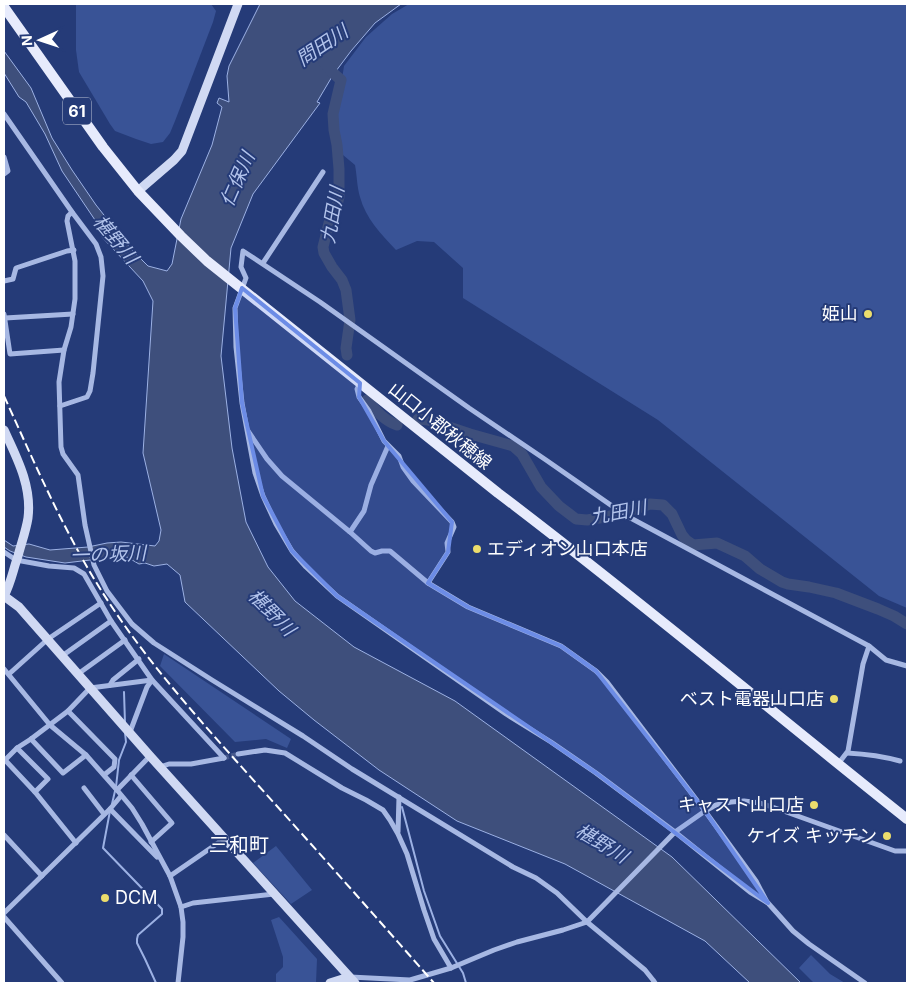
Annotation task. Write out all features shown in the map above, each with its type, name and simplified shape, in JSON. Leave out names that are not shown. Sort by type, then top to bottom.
[{"type":"main road","name":"山口小郡秋穂線","points":[[4,5],[90,130],[138,191],[207,261],[907,819]]},
{"type":"street","points":[[138,191],[182,151],[238,4]]},
{"type":"street","points":[[4,114],[96,244],[101,257],[103,276],[90,391],[87,397],[60,406]]},
{"type":"street","points":[[4,157],[8,171],[4,174]]},
{"type":"street","points":[[263,263],[323,172]]},
{"type":"street","points":[[72,212],[68,216],[68,221],[74,250],[76,274],[71,327],[64,350],[59,382],[61,447],[63,454],[78,475],[85,525],[95,566],[107,590],[132,624],[154,643],[303,736],[352,769],[547,885],[645,970],[655,983]]},
{"type":"street","points":[[4,281],[13,279],[16,268],[74,250]]},
{"type":"street","points":[[768,903],[750,892],[675,832],[596,773],[506,714],[345,602],[306,567],[292,551],[262,496],[255,473],[242,403],[237,363],[235,308],[240,287],[246,278],[241,267],[243,251],[320,302],[469,408],[625,515],[869,646],[886,660],[907,666]]},
{"type":"street","points":[[64,350],[10,354],[4,316],[73,314]]},
{"type":"street","points":[[360,383],[357,389],[359,397],[369,411],[384,441],[399,456],[403,467],[413,480],[452,522],[454,527],[446,543],[448,552],[428,583]]},
{"type":"street","points":[[247,428],[267,459],[282,476],[371,551],[375,553],[390,551],[428,583],[468,607],[561,646],[596,671],[607,682],[705,811],[756,881],[768,903],[793,931],[865,983]]},
{"type":"street","points":[[4,430],[26,481],[29,501],[28,519],[24,536],[10,584],[4,596],[19,607],[160,768],[352,980]]},
{"type":"street","points":[[350,532],[364,512],[371,485],[388,446]]},
{"type":"street","points":[[4,552],[17,558],[49,566],[74,568],[84,574],[111,622],[139,659],[152,680],[224,758],[191,764],[169,764],[160,768]]},
{"type":"street","points":[[84,574],[95,566]]},
{"type":"street","points":[[9,674],[48,639],[101,603]]},
{"type":"street","points":[[62,656],[111,622]]},
{"type":"street","points":[[78,674],[125,640]]},
{"type":"street","points":[[838,764],[848,750],[863,664],[869,646]]},
{"type":"street","points":[[110,685],[113,680],[139,659]]},
{"type":"street","points":[[4,669],[50,725],[86,755],[132,808],[142,824],[170,876],[181,907],[183,936],[178,983]]},
{"type":"street","points":[[76,842],[35,792],[5,760],[17,748],[32,739],[68,711],[90,688],[152,680]]},
{"type":"street","points":[[130,732],[147,687],[152,680]]},
{"type":"street","points":[[68,711],[115,759],[114,768],[104,776]]},
{"type":"street","points":[[32,739],[63,773],[86,755]]},
{"type":"street","points":[[17,748],[48,779],[35,792]]},
{"type":"street","points":[[238,754],[265,750],[285,753],[342,788],[383,810],[398,834],[434,939],[451,968]]},
{"type":"street","points":[[847,753],[887,757],[900,761]]},
{"type":"street","points":[[117,790],[150,756]]},
{"type":"street","points":[[131,775],[172,823],[151,842]]},
{"type":"street","points":[[84,788],[104,814]]},
{"type":"street","points":[[4,913],[121,796]]},
{"type":"street","points":[[398,834],[399,797]]},
{"type":"street","points":[[330,983],[352,980],[410,980],[451,968],[517,942],[563,930],[589,920],[675,832],[716,805],[744,801],[760,803],[895,851],[907,851]]},
{"type":"street","points":[[110,809],[162,862]]},
{"type":"street","points":[[4,835],[42,876]]},
{"type":"street","points":[[170,876],[224,838]]},
{"type":"street","points":[[181,907],[193,902],[274,894]]},
{"type":"street","points":[[4,920],[62,983]]},
{"type":"highlighted area","points":[[242,288],[360,383],[359,397],[384,441],[452,522],[448,552],[428,583],[468,607],[561,646],[596,671],[705,811],[768,903],[596,773],[337,596],[292,551],[263,496],[242,403],[235,308]]},
{"type":"shaded area","points":[[76,4],[211,4],[216,11],[175,121],[170,133],[163,142],[151,144],[136,139],[115,131],[110,124],[79,72],[76,50]]},
{"type":"shaded area","points":[[409,4],[907,4],[907,608],[879,596],[658,420],[463,298],[463,268],[434,242],[417,241],[396,250],[380,232],[366,212],[360,197],[355,165],[343,155],[336,117],[344,66],[366,37],[392,14]]},
{"type":"shaded area","points":[[164,654],[291,739],[287,748],[266,739],[235,742],[160,666]]},
{"type":"shaded area","points":[[276,846],[312,890],[291,904],[253,863]]},
{"type":"shaded area","points":[[279,917],[317,959],[316,983],[276,983],[276,974],[283,967],[283,957],[271,920]]},
{"type":"shaded area","points":[[811,955],[830,974],[845,983],[814,983],[799,968]]},
{"type":"water","points":[[260,4],[401,4],[375,23],[333,75],[317,102],[320,103],[253,194],[231,248],[221,356],[232,448],[246,522],[268,567],[295,601],[354,647],[455,701],[672,857],[801,983],[750,983],[705,941],[565,864],[457,821],[379,770],[279,691],[185,602],[180,575],[167,564],[154,566],[145,563],[139,564],[127,557],[124,557],[122,560],[107,558],[65,563],[26,557],[4,547],[4,540],[13,546],[29,544],[50,550],[121,542],[155,546],[159,541],[161,530],[143,453],[153,301],[143,281],[102,237],[97,223],[62,171],[45,134],[26,102],[19,97],[4,73],[4,51],[31,88],[52,138],[96,205],[131,249],[148,266],[167,271],[172,264],[181,219],[212,145],[222,107],[217,103],[219,98],[229,102],[227,76],[229,66]]},
{"type":"waterway","name":"九田川","points":[[324,62],[341,80],[333,114],[339,169],[339,197],[329,223],[323,247],[324,253],[342,280],[346,290],[350,320],[346,348],[347,355]]},
{"type":"waterway","name":"九田川","points":[[367,400],[381,415],[397,425]]},
{"type":"waterway","name":"九田川","points":[[418,419],[428,420],[513,446],[522,454],[541,487],[559,506],[576,519],[587,520],[617,515],[650,504],[663,505],[672,514],[682,535],[693,545],[717,543],[745,556],[760,569],[782,582],[836,593],[878,609],[907,624]]},
{"type":"waterway","points":[[124,692],[125,723]]},
{"type":"waterway","points":[[116,787],[119,760],[126,742],[125,733]]},
{"type":"waterway","points":[[112,804],[115,791]]},
{"type":"waterway","points":[[402,807],[424,891],[440,936],[463,973],[466,983]]},
{"type":"waterway","points":[[110,811],[103,848],[162,909],[162,914],[138,935],[137,939],[137,943],[156,983]]},
{"type":"tunnel","points":[[224,758],[238,754]]},
{"type":"railway","points":[[4,396],[52,501],[79,552],[108,601],[142,649],[198,717],[434,983]]},
{"type":"place","name":"姫山","points":[[868,314]]},
{"type":"place","name":"エディオン山口本店","points":[[477,549]]},
{"type":"place","name":"ベスト電器山口店","points":[[834,699]]},
{"type":"place","name":"キャスト山口店","points":[[814,805]]},
{"type":"place","name":"ケイズ キッチン","points":[[887,836]]},
{"type":"place","name":"DCM","points":[[105,898]]},
{"type":"district","name":"三和町","points":[[239,845]]},
{"type":"water label","name":"問田川","points":[[322,45]]},
{"type":"water label","name":"仁保川","points":[[237,179]]},
{"type":"water label","name":"椹野川","points":[[116,239]]},
{"type":"water label","name":"一の坂川","points":[[108,554]]},
{"type":"water label","name":"椹野川","points":[[272,612]]},
{"type":"water label","name":"椹野川","points":[[602,843]]}]
